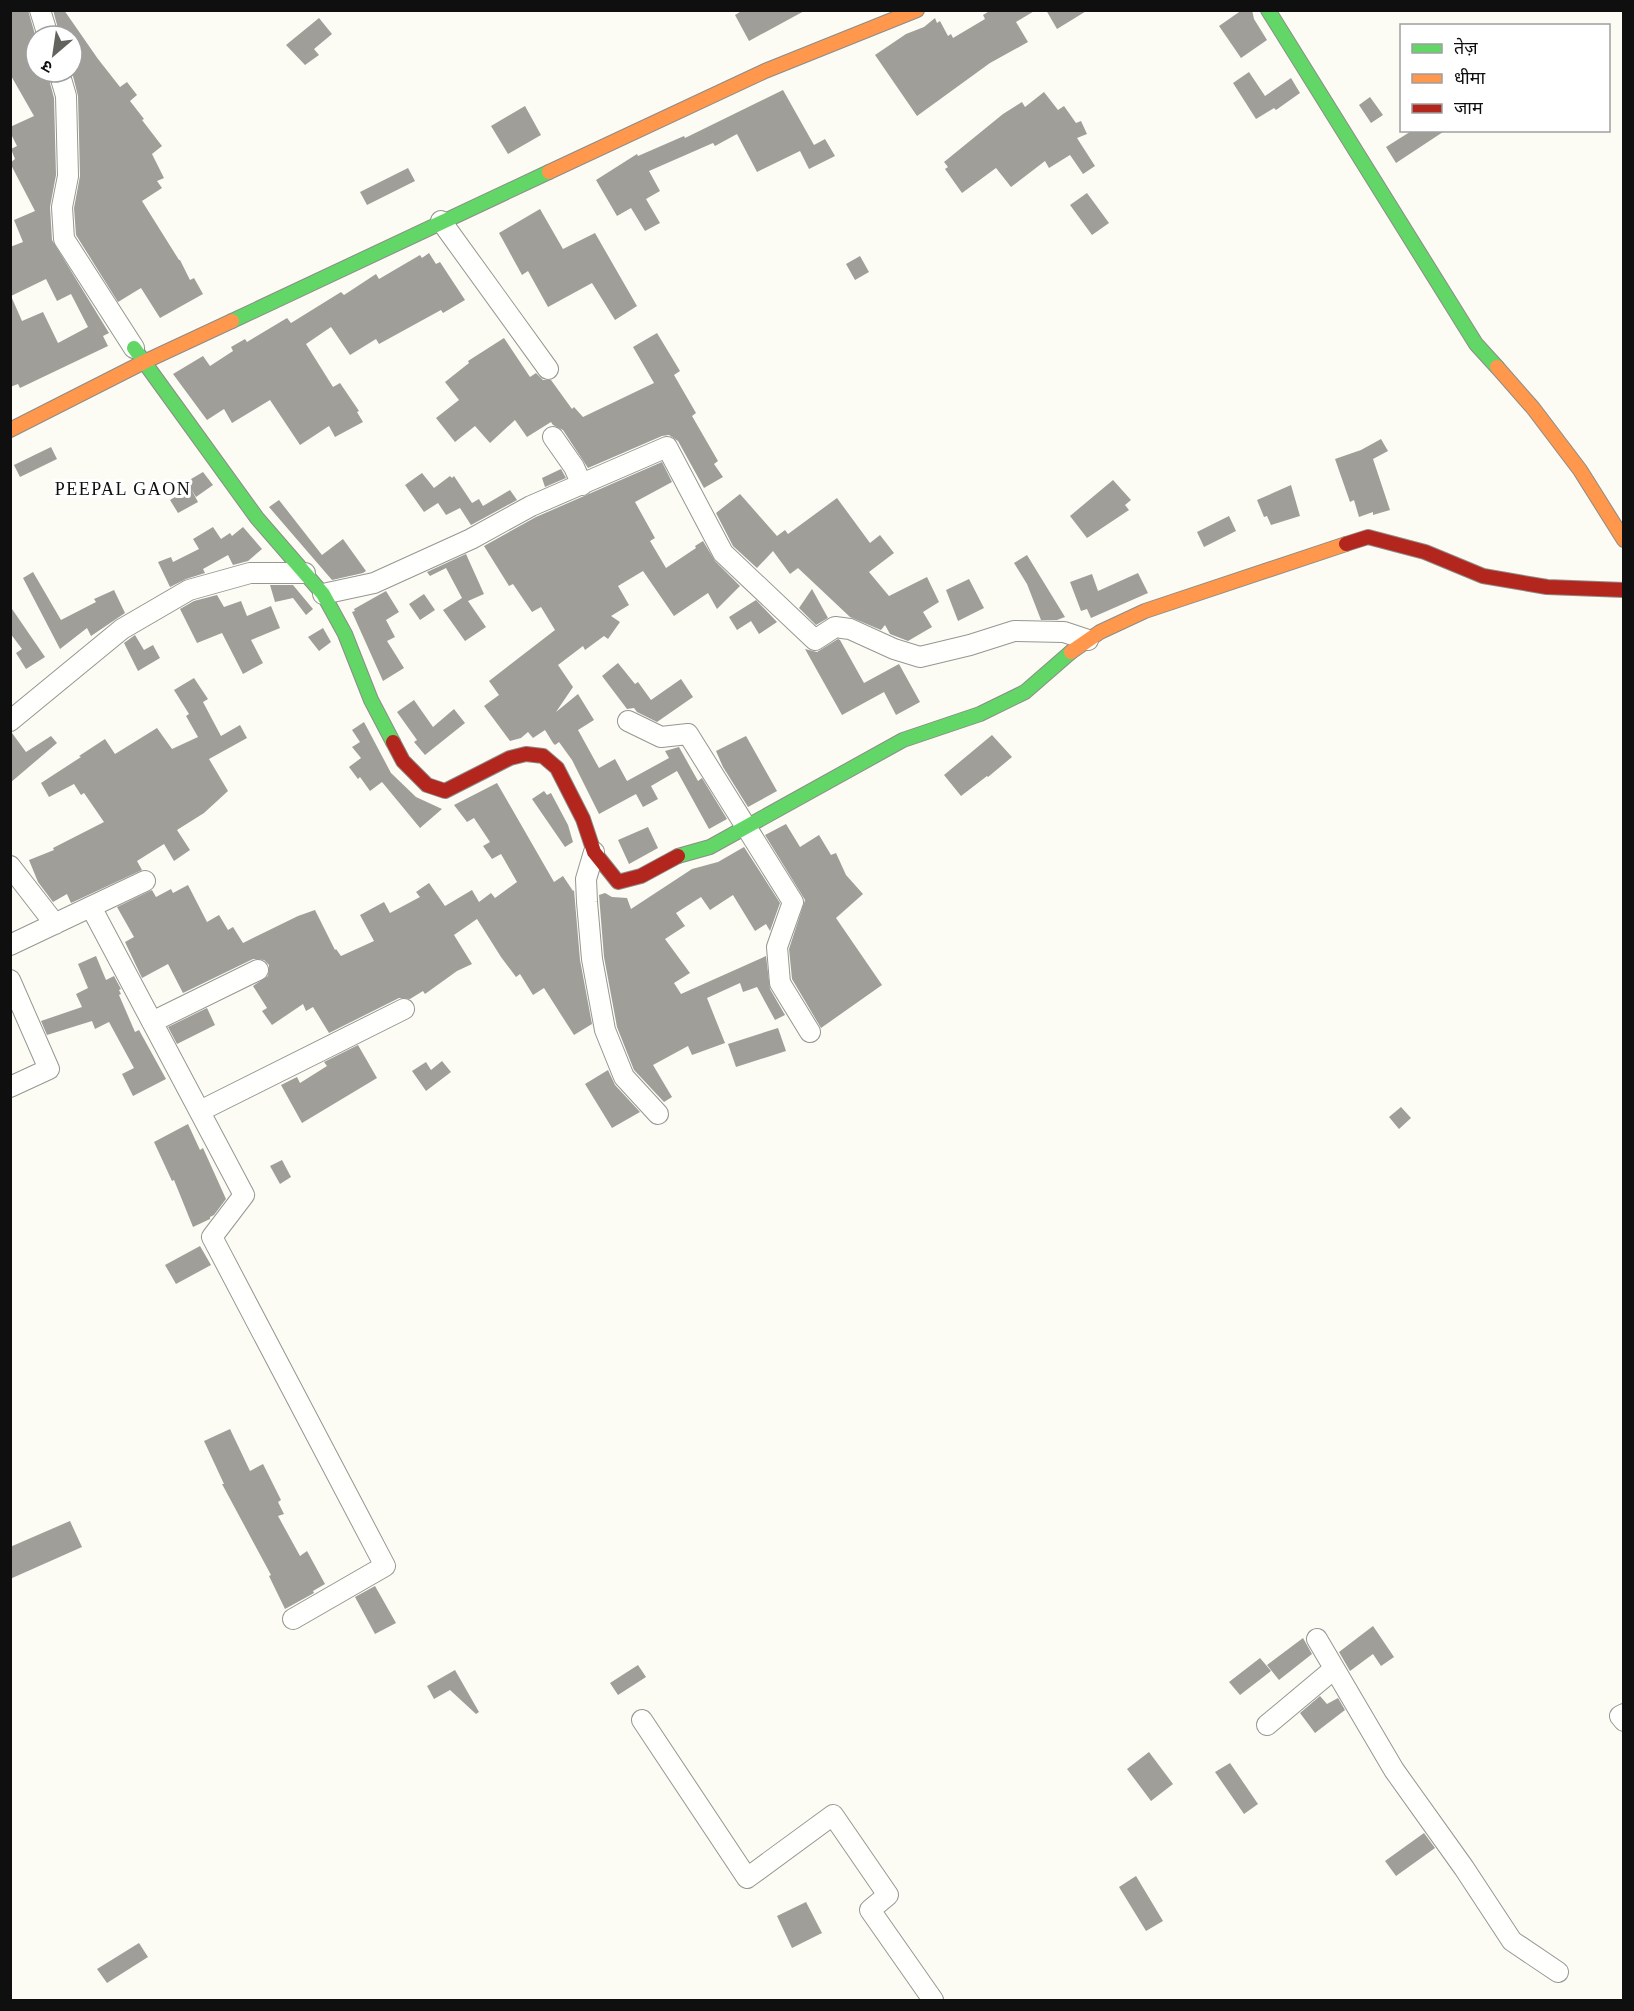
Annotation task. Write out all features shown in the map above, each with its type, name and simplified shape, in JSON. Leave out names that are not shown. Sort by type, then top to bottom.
[{"type":"street","points":[[10,430],[136,351],[441,221],[765,71],[917,10]]},
{"type":"street","points":[[1268,10],[1476,344],[1533,408],[1580,470],[1623,540]]},
{"type":"street","points":[[62,84],[66,96],[68,176],[62,207],[64,239],[136,351],[257,518],[323,594],[345,634],[371,700],[403,761],[427,785],[445,791],[510,758],[526,754],[543,756],[557,768],[583,819],[594,852],[618,882],[628,883],[679,855],[710,847],[903,740],[980,714],[1025,692],[1065,656],[1088,640],[1145,611],[1368,537],[1425,552],[1483,576],[1547,587],[1623,590]]},
{"type":"street","points":[[441,221],[548,369]]},
{"type":"street","points":[[553,437],[574,467],[582,485]]},
{"type":"street","points":[[323,594],[374,583],[471,538],[531,506],[667,447],[723,553],[815,640],[835,627],[850,629],[894,649],[920,657],[1014,631],[1064,632],[1088,640]]},
{"type":"street","points":[[10,721],[122,629],[189,590],[250,573],[305,573]]},
{"type":"street","points":[[628,721],[662,737],[688,734],[793,902],[777,947],[780,982],[810,1032]]},
{"type":"street","points":[[594,852],[586,879],[587,902],[592,959],[605,1030],[624,1077],[658,1114]]},
{"type":"street","points":[[10,866],[54,924]]},
{"type":"street","points":[[10,945],[145,881]]},
{"type":"street","points":[[91,907],[244,1194],[212,1237],[385,1566],[293,1619]]},
{"type":"street","points":[[152,1022],[258,970]]},
{"type":"street","points":[[10,980],[49,1069],[10,1087]]},
{"type":"street","points":[[200,1111],[404,1009]]},
{"type":"street","points":[[1317,1639],[1394,1770],[1464,1868],[1512,1941],[1558,1972]]},
{"type":"street","points":[[1267,1725],[1334,1669]]},
{"type":"street","points":[[1623,1714],[1620,1716],[1623,1720]]},
{"type":"street","points":[[642,1720],[747,1878],[833,1815],[888,1895],[870,1910],[933,2001]]},
{"type":"building","points":[[10,10],[28,10],[32,24],[24,24],[24,84],[50,84],[54,98],[56,175],[50,207],[52,240],[109,333],[103,336],[108,346],[20,388],[18,384],[10,387],[10,247],[23,242],[14,220],[35,211],[10,163],[15,159],[11,149],[17,146],[10,127],[34,116],[10,74]],"holes":[[[46,279],[57,301],[71,294],[88,327],[58,343],[43,312],[22,321],[11,296]]]},
{"type":"building","points":[[53,10],[64,10],[74,24],[57,24]]},
{"type":"building","points":[[743,10],[806,10],[749,41],[735,15]]},
{"type":"building","points":[[991,10],[1036,10],[1016,22],[1028,42],[990,63],[917,116],[875,55],[906,34],[924,27],[935,18],[937,23],[940,21],[948,36],[951,34],[953,38],[985,19],[983,15]]},
{"type":"building","points":[[1046,10],[1088,10],[1057,29]]},
{"type":"building","points":[[1242,10],[1252,10],[1254,19],[1267,40],[1241,58],[1219,26]]},
{"type":"building","points":[[319,18],[332,34],[314,49],[319,55],[305,65],[286,45]]},
{"type":"building","points":[[84,39],[120,87],[127,82],[137,95],[130,101],[162,146],[152,154],[164,178],[157,181],[162,188],[142,201],[180,260],[190,280],[194,278],[203,294],[160,318],[141,288],[118,302],[76,235],[74,208],[80,176],[78,96],[75,84],[84,84]]},
{"type":"building","points":[[1249,72],[1265,96],[1291,78],[1300,93],[1276,110],[1274,108],[1256,119],[1233,83]]},
{"type":"building","points":[[783,90],[814,145],[825,139],[835,156],[809,169],[800,151],[757,172],[737,134],[715,146],[713,143],[649,171],[660,191],[646,199],[660,223],[645,231],[631,208],[617,216],[596,180],[637,154],[638,156],[684,136],[685,138]]},
{"type":"building","points":[[1044,92],[1058,110],[1064,106],[1076,123],[1081,121],[1087,134],[1077,138],[1095,166],[1083,174],[1070,155],[1049,168],[1045,161],[1011,187],[996,168],[962,193],[945,169],[948,167],[944,162],[1003,114],[1022,102],[1025,107]]},
{"type":"building","points":[[1370,97],[1383,115],[1371,123],[1359,105]]},
{"type":"building","points":[[525,106],[541,135],[508,154],[491,126]]},
{"type":"building","points":[[1410,132],[1443,132],[1396,163],[1386,147]]},
{"type":"building","points":[[408,168],[415,181],[367,205],[360,192]]},
{"type":"building","points":[[1087,193],[1109,223],[1092,235],[1070,205]]},
{"type":"building","points":[[540,209],[563,249],[595,233],[637,306],[615,320],[592,283],[548,307],[528,271],[522,275],[499,233]]},
{"type":"building","points":[[429,253],[436,264],[440,262],[465,300],[443,313],[441,310],[379,344],[376,339],[350,355],[331,327],[306,344],[333,387],[340,383],[359,411],[357,412],[363,422],[335,437],[329,426],[300,445],[270,400],[232,423],[224,409],[207,420],[173,374],[203,356],[210,366],[233,351],[231,347],[245,339],[247,342],[287,318],[291,323],[341,292],[344,295],[376,274],[379,279],[420,255],[422,258]]},
{"type":"building","points":[[860,256],[869,272],[855,280],[846,264]]},
{"type":"building","points":[[657,333],[680,371],[674,375],[696,413],[692,416],[718,461],[714,464],[723,477],[704,488],[678,441],[669,435],[588,468],[563,430],[551,422],[527,437],[515,420],[490,443],[475,426],[455,442],[436,418],[459,400],[445,382],[469,363],[468,361],[504,338],[530,377],[536,373],[543,380],[551,380],[572,409],[574,407],[583,417],[654,383],[633,347]]},
{"type":"building","points":[[1381,439],[1388,451],[1373,459],[1390,510],[1359,517],[1354,500],[1350,502],[1335,459],[1361,450]]},
{"type":"building","points":[[51,447],[57,459],[20,477],[14,465]]},
{"type":"building","points":[[662,462],[672,482],[635,502],[655,538],[650,541],[666,568],[703,541],[715,561],[740,586],[717,609],[708,593],[674,616],[643,571],[618,586],[629,605],[611,616],[620,622],[608,639],[604,636],[585,650],[583,646],[558,665],[573,687],[556,712],[578,694],[594,720],[578,730],[599,768],[615,759],[627,781],[669,758],[665,751],[679,747],[698,781],[702,778],[727,819],[709,829],[677,771],[651,786],[658,799],[643,807],[636,794],[599,814],[572,760],[559,742],[555,745],[545,730],[533,738],[528,732],[521,738],[510,741],[484,706],[499,695],[489,681],[555,630],[541,607],[532,612],[513,584],[509,586],[484,546],[536,517]]},
{"type":"building","points":[[561,469],[566,478],[545,487],[542,478]]},
{"type":"building","points":[[203,472],[213,485],[196,497],[191,489],[198,502],[178,513],[170,500],[190,488],[186,482]]},
{"type":"building","points":[[422,473],[434,488],[450,476],[452,478],[454,476],[472,503],[479,499],[483,506],[510,490],[517,500],[471,525],[460,508],[446,515],[438,503],[424,512],[405,485]]},
{"type":"building","points":[[1113,480],[1131,500],[1125,505],[1129,510],[1087,538],[1070,516]]},
{"type":"building","points":[[1291,485],[1300,516],[1271,525],[1267,516],[1264,517],[1257,500]]},
{"type":"building","points":[[740,494],[777,536],[785,530],[788,534],[837,498],[870,543],[880,535],[894,553],[869,572],[889,596],[927,577],[939,602],[923,612],[932,627],[908,641],[890,634],[885,625],[881,630],[850,617],[798,568],[790,574],[773,551],[757,568],[733,546],[716,513]]},
{"type":"building","points":[[279,500],[322,555],[343,539],[366,571],[332,580],[269,507]]},
{"type":"building","points":[[1229,516],[1236,531],[1204,547],[1197,532]]},
{"type":"building","points":[[213,527],[221,539],[230,533],[232,536],[243,527],[262,549],[248,561],[233,565],[228,555],[203,569],[205,573],[170,587],[158,562],[171,557],[173,562],[199,549],[193,539]]},
{"type":"building","points":[[466,554],[484,594],[468,601],[486,627],[465,641],[443,610],[462,598],[446,568],[430,576],[427,572]]},
{"type":"building","points":[[1027,555],[1065,617],[1057,620],[1041,620],[1027,584],[1014,563]]},
{"type":"building","points":[[33,572],[61,620],[96,602],[94,599],[114,590],[125,613],[91,636],[87,628],[60,649],[23,578]]},
{"type":"building","points":[[1138,573],[1148,593],[1091,618],[1087,609],[1081,611],[1070,582],[1092,574],[1098,591]]},
{"type":"building","points":[[969,579],[984,608],[958,621],[946,590]]},
{"type":"building","points":[[270,585],[293,585],[313,609],[306,615],[293,598],[275,602]]},
{"type":"building","points":[[812,589],[828,618],[816,625],[799,608]]},
{"type":"building","points":[[386,591],[399,612],[386,620],[395,637],[387,641],[404,668],[383,681],[352,612]]},
{"type":"building","points":[[424,594],[435,610],[420,620],[409,604]]},
{"type":"building","points":[[217,595],[224,607],[241,601],[247,616],[271,606],[280,628],[251,640],[263,663],[243,674],[222,633],[197,643],[180,609],[194,601]]},
{"type":"building","points":[[756,600],[777,622],[759,634],[751,621],[737,630],[729,617]]},
{"type":"building","points":[[10,606],[45,657],[26,669],[16,653],[22,649],[10,633]]},
{"type":"building","points":[[323,628],[331,642],[319,651],[308,637]]},
{"type":"building","points":[[135,635],[144,650],[153,645],[160,658],[138,671],[124,643]]},
{"type":"building","points":[[838,639],[864,683],[899,664],[920,702],[896,715],[884,692],[842,715],[805,649],[817,652]]},
{"type":"building","points":[[618,663],[635,684],[638,682],[651,700],[681,679],[693,697],[657,722],[637,712],[634,708],[627,709],[602,676]]},
{"type":"building","points":[[194,678],[208,699],[203,702],[221,736],[240,725],[247,738],[209,759],[228,791],[204,813],[177,830],[190,850],[174,861],[164,844],[137,861],[142,870],[71,903],[67,894],[53,902],[38,882],[29,860],[54,850],[53,848],[104,822],[84,793],[81,795],[74,784],[49,797],[41,783],[105,739],[115,754],[157,728],[172,749],[198,737],[186,716],[189,714],[174,690]]},
{"type":"building","points":[[414,700],[433,727],[454,709],[465,723],[425,755],[414,742],[417,740],[397,712]]},
{"type":"building","points":[[364,722],[391,773],[416,797],[442,809],[420,828],[382,782],[370,791],[349,767],[361,758],[352,747],[360,742],[352,730]]},
{"type":"building","points":[[10,733],[26,752],[51,736],[57,743],[10,783]]},
{"type":"building","points":[[992,735],[1012,757],[961,796],[944,775]]},
{"type":"building","points":[[746,736],[777,791],[748,807],[723,767],[716,751]]},
{"type":"building","points":[[497,783],[554,882],[563,876],[574,890],[580,960],[592,1024],[574,1035],[544,988],[533,995],[520,974],[516,977],[477,919],[454,935],[472,964],[457,971],[425,994],[423,991],[410,999],[399,998],[329,1033],[313,1007],[306,1011],[303,1004],[272,1025],[262,1011],[267,1008],[253,986],[268,976],[269,965],[264,960],[253,959],[183,993],[168,964],[142,978],[125,942],[134,937],[117,907],[152,890],[156,897],[171,889],[173,893],[188,885],[207,922],[219,915],[228,930],[233,927],[243,943],[315,910],[335,950],[341,956],[374,941],[360,915],[384,902],[390,913],[420,897],[416,892],[429,883],[445,906],[472,890],[479,902],[491,893],[495,898],[517,882],[501,854],[492,859],[483,846],[490,842],[474,818],[467,822],[454,805]]},
{"type":"building","points":[[544,791],[547,795],[551,793],[568,825],[573,842],[565,847],[532,799]]},
{"type":"building","points":[[786,824],[800,847],[819,835],[831,855],[836,853],[846,875],[863,894],[836,918],[882,985],[821,1028],[792,979],[789,949],[805,900],[765,835]]},
{"type":"building","points":[[648,827],[658,848],[629,864],[618,840]]},
{"type":"building","points":[[744,847],[780,903],[770,931],[766,924],[755,931],[733,895],[710,910],[701,897],[676,913],[685,926],[665,939],[690,973],[674,983],[681,994],[766,956],[770,989],[785,1015],[775,1020],[757,987],[743,992],[740,983],[707,998],[725,1043],[692,1055],[688,1046],[653,1065],[672,1097],[664,1102],[634,1070],[617,1027],[604,957],[599,895],[605,893],[612,897],[627,898],[631,909],[692,869],[718,862]]},
{"type":"building","points":[[96,956],[106,980],[114,976],[121,989],[119,995],[135,1032],[139,1030],[166,1079],[133,1096],[122,1074],[134,1068],[109,1022],[95,1029],[92,1021],[47,1035],[41,1021],[82,1007],[76,994],[88,988],[78,964]]},
{"type":"building","points":[[207,1008],[215,1025],[177,1044],[168,1027]]},
{"type":"building","points":[[778,1028],[786,1051],[736,1067],[728,1044]]},
{"type":"building","points":[[358,1045],[377,1078],[302,1123],[281,1085],[297,1077],[300,1083],[327,1066],[324,1062]]},
{"type":"building","points":[[442,1061],[451,1072],[426,1091],[412,1071],[426,1062],[431,1070]]},
{"type":"building","points":[[608,1070],[615,1085],[640,1112],[612,1128],[585,1084]]},
{"type":"building","points":[[1401,1107],[1411,1118],[1399,1129],[1389,1117]]},
{"type":"building","points":[[188,1124],[200,1150],[203,1148],[226,1199],[210,1219],[193,1227],[174,1180],[172,1181],[154,1142]]},
{"type":"building","points":[[282,1160],[291,1177],[280,1184],[270,1166]]},
{"type":"building","points":[[200,1246],[211,1265],[176,1284],[165,1265]]},
{"type":"building","points":[[230,1429],[250,1471],[263,1464],[281,1500],[278,1502],[284,1514],[278,1516],[300,1556],[307,1551],[325,1584],[313,1591],[314,1593],[285,1609],[269,1576],[271,1575],[222,1484],[224,1484],[204,1441]]},
{"type":"building","points":[[70,1521],[82,1547],[10,1579],[10,1547]]},
{"type":"building","points":[[375,1586],[396,1623],[375,1634],[355,1597]]},
{"type":"building","points":[[1373,1626],[1394,1657],[1381,1666],[1373,1654],[1350,1671],[1339,1652]]},
{"type":"building","points":[[1303,1638],[1312,1654],[1279,1680],[1267,1665]]},
{"type":"building","points":[[1260,1658],[1271,1671],[1240,1695],[1229,1682]]},
{"type":"building","points":[[638,1665],[646,1677],[618,1695],[610,1683]]},
{"type":"building","points":[[455,1670],[479,1712],[476,1714],[450,1690],[434,1699],[427,1686]]},
{"type":"building","points":[[1320,1696],[1327,1704],[1338,1698],[1345,1710],[1315,1733],[1300,1713]]},
{"type":"building","points":[[1149,1752],[1173,1784],[1151,1801],[1127,1769]]},
{"type":"building","points":[[1230,1763],[1258,1804],[1244,1814],[1215,1772]]},
{"type":"building","points":[[1424,1833],[1435,1848],[1396,1876],[1385,1861]]},
{"type":"building","points":[[1136,1876],[1163,1921],[1146,1931],[1119,1887]]},
{"type":"building","points":[[806,1902],[822,1933],[792,1948],[777,1916]]},
{"type":"building","points":[[139,1943],[148,1957],[107,1983],[97,1969]]},
{"type":"traffic: fast","points":[[1268,10],[1476,344],[1497,367]]},
{"type":"traffic: fast","points":[[232,321],[549,172]]},
{"type":"traffic: fast","points":[[134,348],[257,518],[323,594],[345,634],[371,700],[393,742]]},
{"type":"traffic: fast","points":[[678,856],[710,847],[903,740],[980,714],[1025,692],[1071,652]]},
{"type":"traffic: slow","points":[[549,172],[765,71],[917,10]]},
{"type":"traffic: slow","points":[[10,430],[144,362],[232,321]]},
{"type":"traffic: slow","points":[[1497,367],[1533,408],[1580,470],[1624,540]]},
{"type":"traffic: slow","points":[[1071,652],[1100,632],[1145,611],[1346,544]]},
{"type":"traffic: jam","points":[[1346,544],[1368,537],[1425,552],[1483,576],[1547,587],[1624,590]]},
{"type":"traffic: jam","points":[[393,742],[403,761],[427,785],[445,791],[510,758],[526,754],[543,756],[557,768],[583,819],[594,852],[618,882],[641,876],[678,856]]},
{"type":"district","name":"PEEPAL GAON","points":[[123,489]]}]
